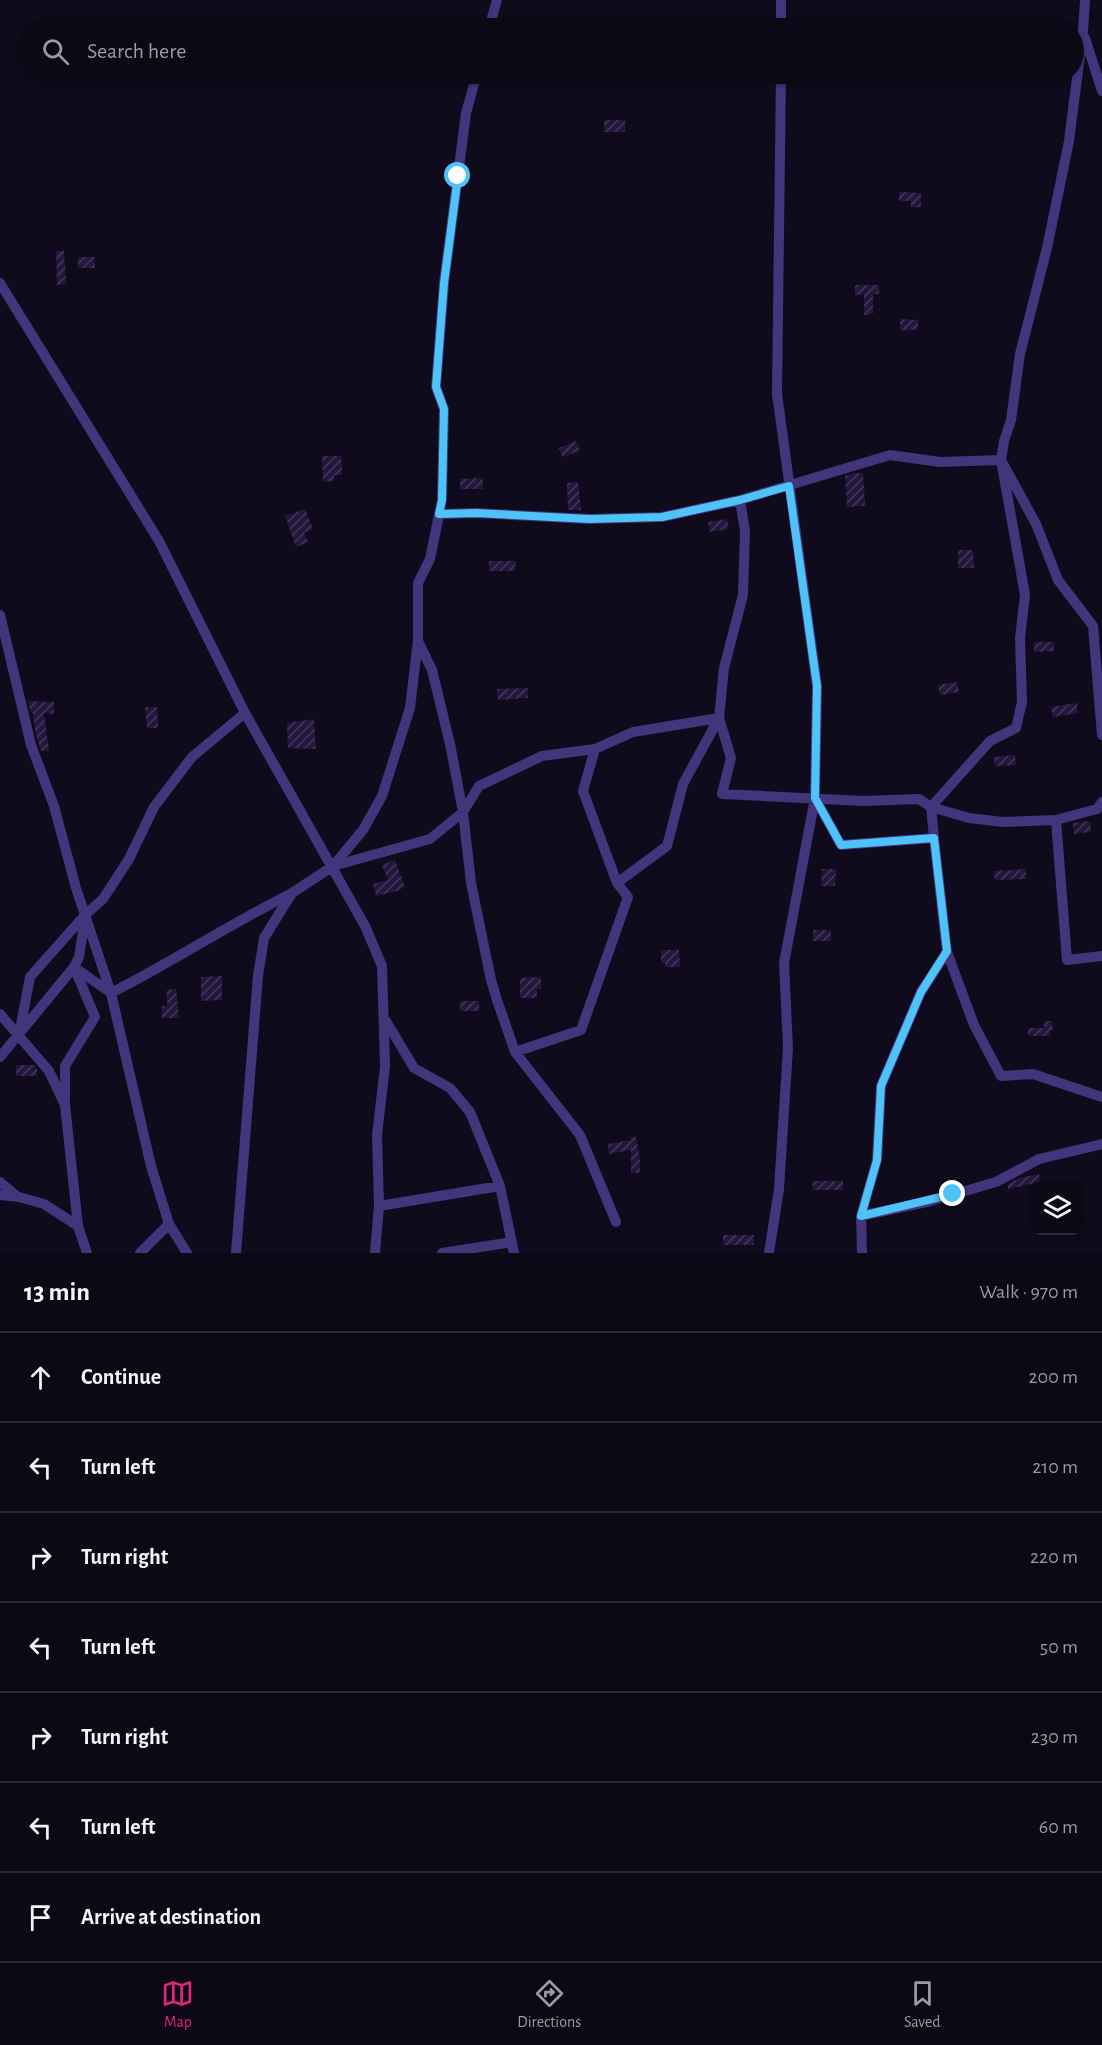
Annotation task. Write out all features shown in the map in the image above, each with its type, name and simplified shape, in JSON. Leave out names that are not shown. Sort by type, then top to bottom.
[{"type":"street","points":[[492,18],[497,0]]},
{"type":"street","points":[[781,0],[781,18]]},
{"type":"street","points":[[1084,18],[1085,0]]},
{"type":"street","points":[[1084,35],[1102,91]]},
{"type":"street","points":[[111,993],[164,966],[292,893],[333,866],[363,830],[382,796],[410,708],[418,640],[418,583],[430,559],[442,500],[444,409],[436,387],[444,283],[466,112],[474,84]]},
{"type":"street","points":[[769,1253],[779,1189],[788,1048],[784,963],[815,798],[817,686],[777,394],[780,84]]},
{"type":"street","points":[[1076,84],[1069,141],[1047,248],[1020,354],[1011,420],[1001,460],[1025,595],[1020,638],[1022,702],[1016,728],[990,741],[931,807],[947,951],[974,1025],[1001,1076],[1033,1074],[1102,1096]]},
{"type":"street","points":[[0,283],[159,541],[245,713],[333,866],[365,926],[382,966],[385,1066],[378,1135],[379,1206],[375,1253]]},
{"type":"street","points":[[439,514],[476,513],[589,519],[662,517],[740,500],[890,455],[939,462],[1001,460]]},
{"type":"street","points":[[1001,460],[1036,524],[1058,580],[1093,626],[1102,735]]},
{"type":"street","points":[[617,883],[667,846],[684,784],[719,717],[724,668],[743,595],[745,531],[740,500]]},
{"type":"street","points":[[0,615],[31,745],[54,806],[85,915],[111,993],[151,1166],[169,1224],[187,1253]]},
{"type":"street","points":[[418,640],[432,670],[450,744],[463,812],[471,883],[491,980],[515,1052],[580,1135],[616,1222]]},
{"type":"street","points":[[19,1035],[30,977],[85,915],[103,899],[129,859],[154,807],[192,757],[245,713]]},
{"type":"street","points":[[333,866],[430,839],[463,812],[479,786],[542,756],[595,749],[633,732],[719,717]]},
{"type":"street","points":[[719,717],[731,758],[722,794],[863,801],[919,800],[931,807],[969,818],[1003,822],[1056,820],[1097,809],[1102,802]]},
{"type":"street","points":[[515,1052],[581,1030],[628,897],[617,883],[583,791],[595,749]]},
{"type":"street","points":[[815,798],[841,845],[934,838]]},
{"type":"street","points":[[1056,820],[1067,960],[1102,956]]},
{"type":"street","points":[[236,1253],[258,976],[264,938],[292,893]]},
{"type":"street","points":[[0,1057],[74,967],[79,957],[85,915]]},
{"type":"street","points":[[862,1253],[861,1216],[877,1160],[881,1086],[921,992],[947,951]]},
{"type":"street","points":[[74,967],[111,993]]},
{"type":"street","points":[[74,967],[95,1017],[65,1066],[65,1105],[78,1226],[87,1253]]},
{"type":"street","points":[[0,1014],[49,1071],[65,1105]]},
{"type":"street","points":[[385,1018],[414,1068],[450,1088],[470,1112],[500,1186],[513,1248],[442,1253]]},
{"type":"street","points":[[861,1216],[931,1201],[996,1182],[1039,1159],[1102,1144]]},
{"type":"street","points":[[0,1182],[19,1197]]},
{"type":"street","points":[[379,1206],[500,1186]]},
{"type":"street","points":[[0,1195],[19,1197],[44,1204],[78,1226]]},
{"type":"street","points":[[140,1253],[169,1224]]},
{"type":"building","points":[[604,120],[625,120],[625,132],[604,132]]},
{"type":"building","points":[[899,192],[921,193],[921,207],[911,207],[911,201],[899,201]]},
{"type":"building","points":[[56,251],[64,251],[66,284],[57,285]]},
{"type":"building","points":[[78,257],[95,257],[95,268],[78,268]]},
{"type":"building","points":[[855,285],[879,285],[879,294],[873,294],[873,314],[864,315],[864,294],[855,295]]},
{"type":"building","points":[[900,319],[918,320],[918,330],[900,330]]},
{"type":"building","points":[[576,441],[580,451],[562,457],[559,448]]},
{"type":"building","points":[[322,456],[341,456],[342,475],[334,475],[334,481],[323,482]]},
{"type":"building","points":[[863,473],[865,506],[847,507],[845,476]]},
{"type":"building","points":[[483,478],[483,489],[460,489],[460,479]]},
{"type":"building","points":[[578,482],[581,510],[568,510],[567,483]]},
{"type":"building","points":[[305,509],[313,529],[304,533],[308,542],[296,547],[285,516]]},
{"type":"building","points":[[727,519],[729,529],[710,532],[708,522]]},
{"type":"building","points":[[958,550],[973,550],[974,568],[958,568]]},
{"type":"building","points":[[489,561],[516,561],[515,571],[489,571]]},
{"type":"building","points":[[1034,642],[1054,642],[1054,651],[1034,652]]},
{"type":"building","points":[[957,682],[959,692],[940,695],[938,685]]},
{"type":"building","points":[[528,688],[528,698],[498,700],[497,689]]},
{"type":"building","points":[[28,701],[54,702],[54,714],[44,713],[49,751],[41,751],[33,713],[31,713]]},
{"type":"building","points":[[1077,703],[1078,713],[1053,717],[1051,707]]},
{"type":"building","points":[[145,707],[157,707],[158,728],[147,728]]},
{"type":"building","points":[[314,719],[316,749],[288,748],[287,723]]},
{"type":"building","points":[[1015,755],[1016,765],[995,766],[994,757]]},
{"type":"building","points":[[1090,821],[1091,832],[1074,834],[1073,823]]},
{"type":"building","points":[[395,860],[405,887],[376,896],[373,884],[388,880],[382,865]]},
{"type":"building","points":[[822,869],[836,869],[835,886],[821,886]]},
{"type":"building","points":[[1026,869],[1026,879],[995,880],[994,871]]},
{"type":"building","points":[[813,930],[831,930],[831,941],[813,941]]},
{"type":"building","points":[[661,950],[679,950],[680,967],[665,967],[665,963],[661,963]]},
{"type":"building","points":[[222,976],[222,1000],[201,1001],[201,977]]},
{"type":"building","points":[[541,977],[541,989],[537,989],[537,998],[520,998],[520,978]]},
{"type":"building","points":[[176,989],[179,1018],[162,1018],[162,1006],[167,1006],[167,990]]},
{"type":"building","points":[[460,1001],[479,1001],[479,1011],[460,1011]]},
{"type":"building","points":[[1044,1021],[1052,1021],[1053,1031],[1050,1031],[1050,1036],[1028,1036],[1028,1028],[1044,1028]]},
{"type":"building","points":[[16,1065],[34,1065],[37,1069],[37,1076],[16,1076]]},
{"type":"building","points":[[631,1137],[636,1137],[640,1173],[631,1173],[631,1150],[609,1154],[608,1144],[631,1140]]},
{"type":"building","points":[[1039,1174],[1040,1181],[1030,1181],[1030,1184],[1008,1189],[1008,1184],[1020,1178]]},
{"type":"building","points":[[812,1181],[843,1181],[843,1190],[813,1190]]},
{"type":"building","points":[[723,1235],[754,1235],[754,1245],[723,1245]]},
{"type":"route","points":[[458,176],[444,283],[436,387],[444,409],[442,500],[439,514],[476,513],[589,519],[662,517],[740,500],[789,486],[817,686],[815,798],[841,845],[934,838],[947,951],[921,992],[881,1086],[877,1160],[861,1216],[953,1194]]}]
